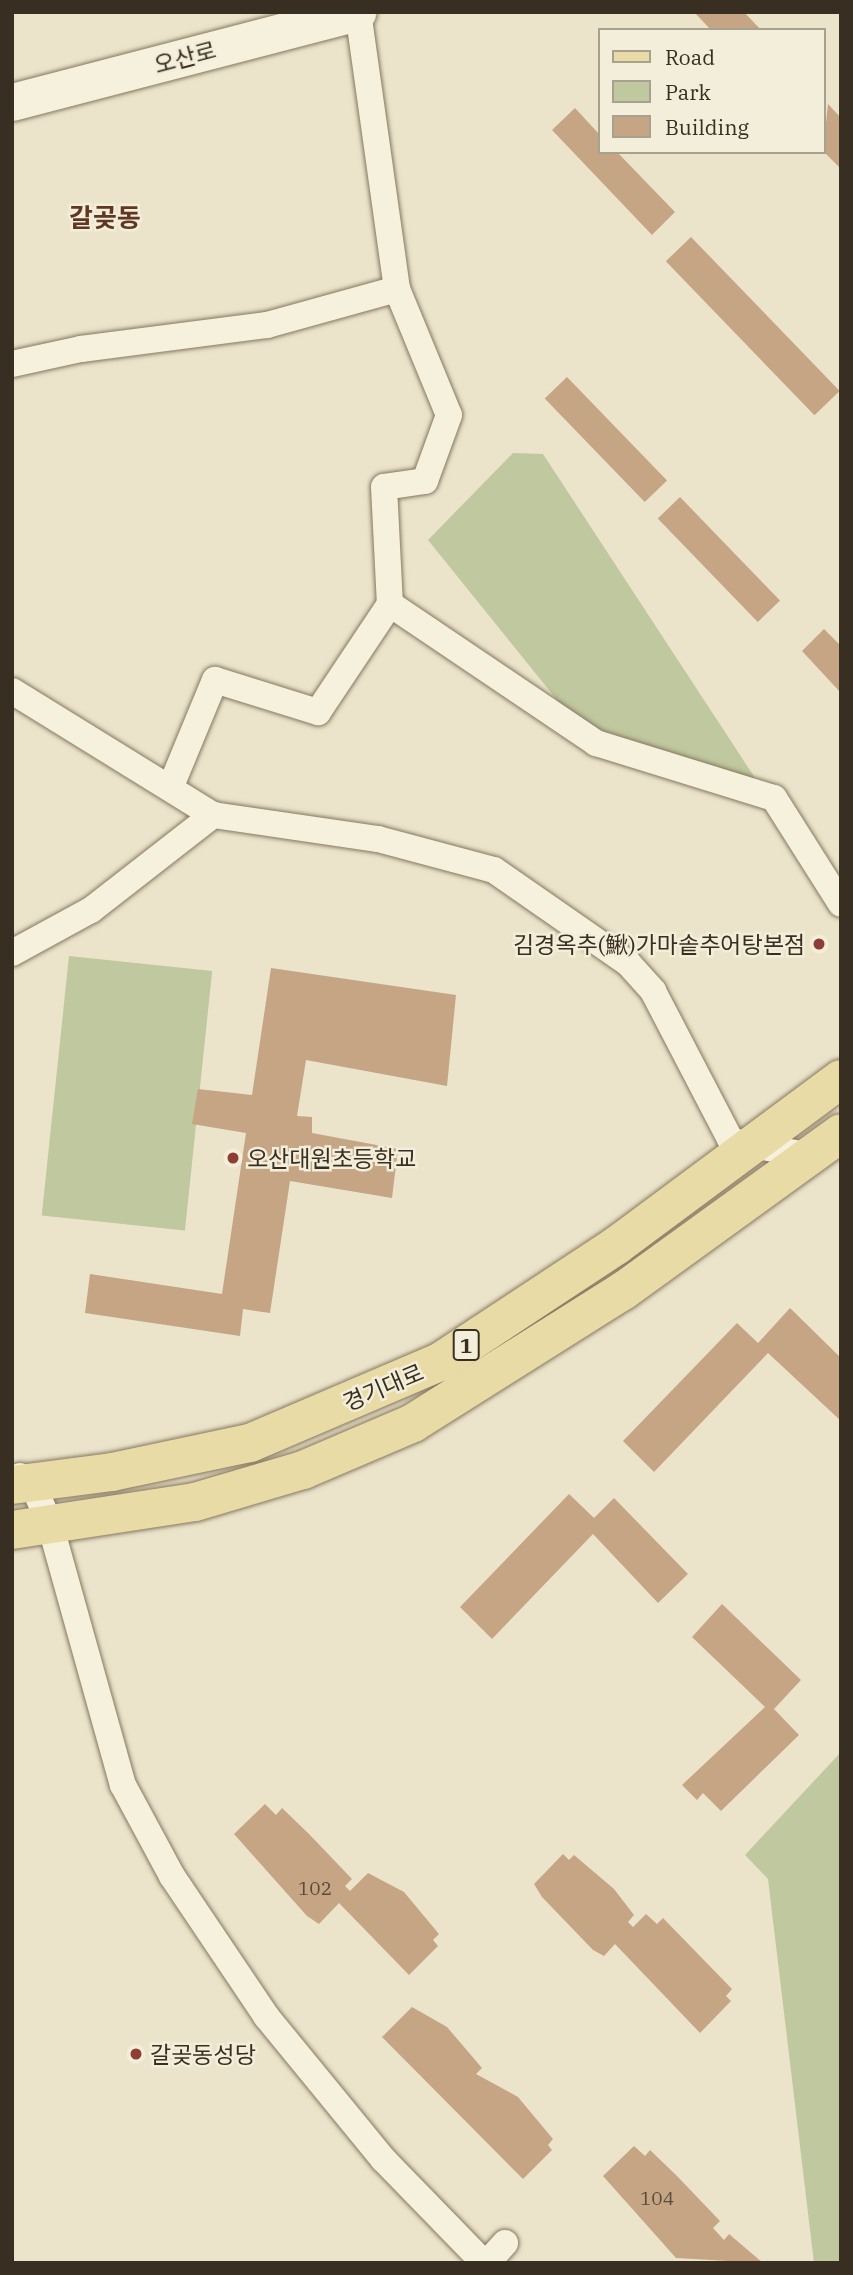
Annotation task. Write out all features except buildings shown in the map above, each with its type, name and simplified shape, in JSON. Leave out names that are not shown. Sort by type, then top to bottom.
[{"type":"main road","name":"경기대로","points":[[19,1480],[250,1443],[440,1362],[750,1148],[841,1079]]},
{"type":"main road","name":"경기대로","points":[[12,1530],[195,1502],[303,1470],[413,1423],[623,1291],[826,1145]]},
{"type":"street","name":"오산로","points":[[12,102],[358,12]]},
{"type":"street","points":[[171,786],[215,680],[318,712],[390,604],[384,487],[425,481],[449,415],[397,289],[358,12]]},
{"type":"street","points":[[12,364],[81,349],[267,325],[397,289]]},
{"type":"street","points":[[390,604],[596,743],[774,798],[841,904]]},
{"type":"street","points":[[12,691],[171,786],[213,815],[378,839],[494,870],[628,963],[653,991],[731,1141],[750,1148],[826,1145]]},
{"type":"street","points":[[12,953],[91,910],[213,815]]},
{"type":"street","points":[[19,1480],[50,1524],[123,1784],[172,1876],[266,2016],[383,2159],[485,2263],[506,2243]]},
{"type":"green space","points":[[513,453],[543,454],[757,781],[609,741],[561,705],[428,540]]},
{"type":"green space","points":[[69,956],[212,971],[185,1231],[42,1216]]},
{"type":"green space","points":[[841,1752],[841,2263],[814,2263],[768,1879],[745,1855]]},
{"type":"place","name":"김경옥추(鰍)가마솥추어탕본점","points":[[819,944]]},
{"type":"place","name":"오산대원초등학교","points":[[233,1158]]},
{"type":"place","name":"갈곶동성당","points":[[136,2054]]},
{"type":"district","name":"갈곶동","points":[[105,218]]}]
